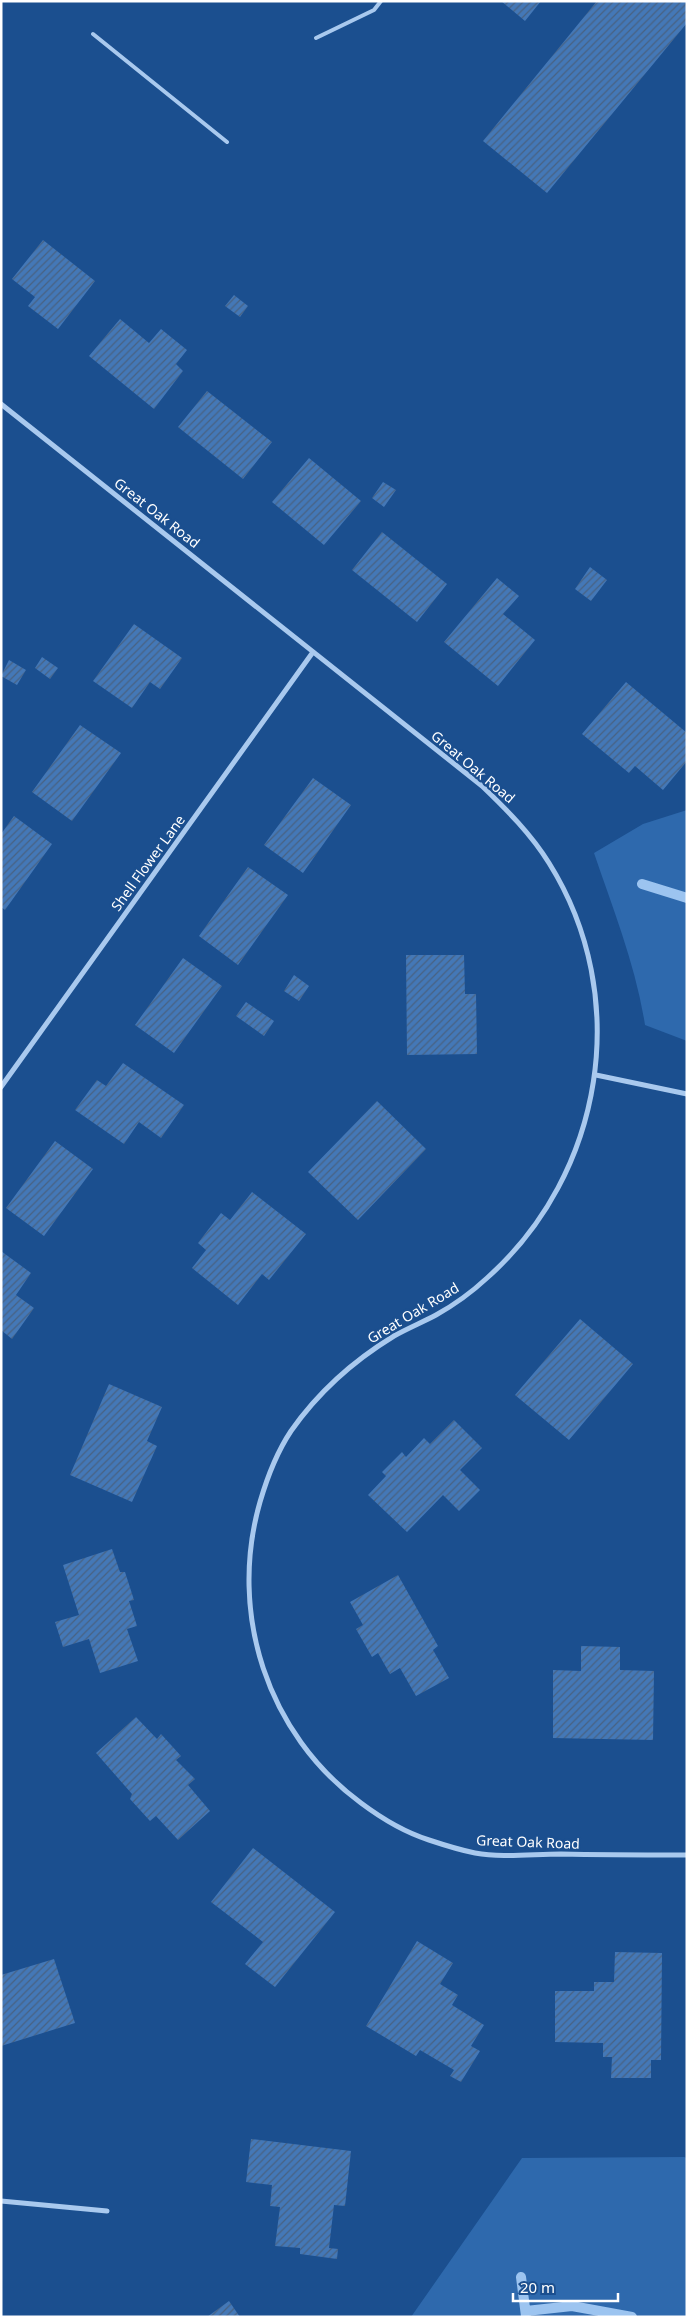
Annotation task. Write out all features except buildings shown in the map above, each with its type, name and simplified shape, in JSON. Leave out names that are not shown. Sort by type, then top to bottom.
[{"type":"street","name":"Great Oak Road","points":[[1,404],[482,786],[516,818],[550,863],[575,914],[591,968],[598,1024],[596,1075],[590,1108],[574,1156],[552,1202],[522,1243],[486,1279],[441,1312],[397,1334],[352,1363],[317,1396],[289,1435],[267,1478],[252,1529],[247,1577],[251,1625],[263,1672],[282,1716],[304,1748],[344,1790],[383,1819],[426,1840],[478,1854],[687,1855]]},
{"type":"street","name":"Shell Flower Lane","points":[[1,1087],[313,652]]},
{"type":"street","points":[[596,1075],[687,1094]]},
{"type":"street","points":[[1,2201],[107,2211]]},
{"type":"lane","points":[[316,38],[374,10],[381,1]]},
{"type":"lane","points":[[93,34],[227,142]]},
{"type":"shaded area","points":[[687,810],[687,1041],[645,1025],[630,959],[594,853],[643,824]]},
{"type":"shaded area","points":[[522,2158],[687,2158],[687,2317],[411,2317]]},
{"type":"waterway","points":[[642,884],[687,898]]},
{"type":"waterway","points":[[521,2277],[526,2316]]},
{"type":"waterway","points":[[526,2311],[572,2306],[632,2317]]}]
